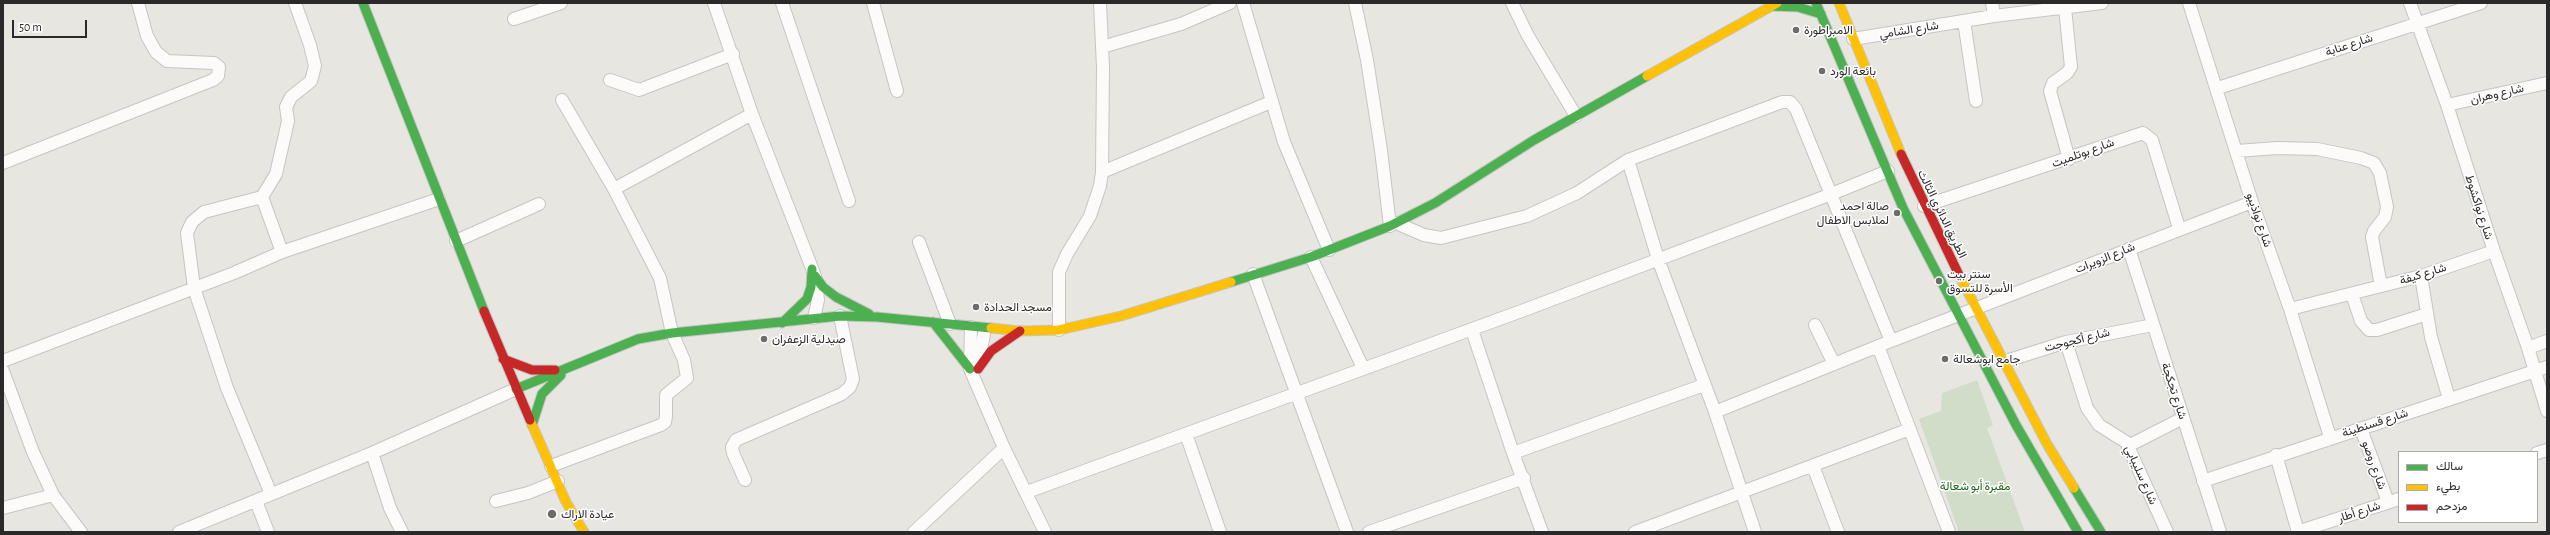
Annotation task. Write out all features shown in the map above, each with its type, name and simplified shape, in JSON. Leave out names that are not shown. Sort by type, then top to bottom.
[{"type":"street","points":[[3,163],[213,80],[218,76],[218,68],[214,63],[167,62],[156,52],[147,36],[138,3]]},
{"type":"street","points":[[271,494],[227,388],[194,288],[187,234],[192,222],[204,212],[262,197],[276,174],[288,121],[286,107],[291,98],[311,81],[315,66],[310,45],[295,3]]},
{"type":"street","points":[[363,3],[503,359],[566,502],[584,532]]},
{"type":"street","points":[[514,18],[561,3]]},
{"type":"street","points":[[714,3],[733,54],[752,114],[813,272],[818,300],[814,318]]},
{"type":"street","points":[[782,3],[849,202]]},
{"type":"street","points":[[873,3],[897,91]]},
{"type":"street","points":[[1059,330],[1059,272],[1067,254],[1090,216],[1100,186],[1102,172],[1102,47],[1100,3]]},
{"type":"street","points":[[1102,47],[1181,24],[1230,3]]},
{"type":"street","points":[[1243,3],[1271,102],[1290,158],[1328,250]]},
{"type":"street","points":[[1355,3],[1372,90],[1393,224]]},
{"type":"street","points":[[1512,3],[1528,36],[1576,116]]},
{"type":"street","points":[[1816,3],[1903,208],[2023,439],[2078,532]]},
{"type":"street","name":"الطريق الدائري الثالث","points":[[1839,3],[1890,132],[1924,206],[1975,309],[2047,444],[2101,532]]},
{"type":"street","points":[[1992,3],[1994,16]]},
{"type":"street","name":"شارع الشامي","points":[[1853,39],[1994,16],[2102,3]]},
{"type":"street","name":"شارع نواذيبو","points":[[2189,3],[2218,88],[2252,202],[2290,309],[2330,437]]},
{"type":"street","name":"شارع نواكشوط","points":[[2410,3],[2447,105],[2494,251],[2528,348],[2547,411]]},
{"type":"street","name":"شارع عنابة","points":[[2218,88],[2481,3]]},
{"type":"street","points":[[179,532],[372,453],[516,389],[638,339],[672,333],[840,316],[877,317],[985,329],[1020,331],[1059,330],[1121,316],[1311,257],[1393,224],[1435,203],[1534,140],[1773,4],[1798,7],[1821,14]]},
{"type":"street","points":[[2065,8],[2071,66],[2067,73],[2053,83],[2050,91],[2069,159]]},
{"type":"street","points":[[1964,21],[1976,101]]},
{"type":"street","points":[[610,80],[639,90],[733,54]]},
{"type":"street","name":"شارع وهران","points":[[2447,105],[2547,83]]},
{"type":"street","points":[[551,466],[632,438],[665,422],[666,395],[687,378],[684,360],[672,333],[660,278],[614,189],[562,100]]},
{"type":"street","points":[[1102,172],[1271,102]]},
{"type":"street","points":[[1393,224],[1433,238],[1448,238],[1527,216],[1560,202],[1628,160],[1782,102],[1790,102],[1796,109],[1890,341]]},
{"type":"street","points":[[614,189],[752,114]]},
{"type":"street","name":"شارع بوتلميت","points":[[1924,206],[2069,159],[2135,133],[2146,134],[2152,140],[2179,228]]},
{"type":"street","points":[[2237,151],[2277,148],[2317,149],[2361,158],[2374,163],[2380,173],[2388,207],[2385,217],[2374,231],[2372,238],[2381,286]]},
{"type":"street","points":[[1628,160],[1658,259],[1715,412],[1755,532]]},
{"type":"street","points":[[1027,492],[1186,434],[1295,392],[1472,330],[1830,195],[1888,170]]},
{"type":"street","points":[[262,197],[282,252]]},
{"type":"street","points":[[3,361],[194,288],[282,252],[439,199]]},
{"type":"street","name":"شارع الزويرات","points":[[1715,412],[1890,341],[1958,316],[2179,228],[2252,202]]},
{"type":"street","points":[[456,241],[539,204]]},
{"type":"street","points":[[920,242],[950,324]]},
{"type":"street","name":"شارع تجكجة","points":[[2129,249],[2220,532]]},
{"type":"street","name":"شارع كيفة","points":[[2290,309],[2421,276],[2494,251]]},
{"type":"street","points":[[1311,257],[1363,368]]},
{"type":"street","points":[[813,272],[823,287],[836,297],[877,317]]},
{"type":"street","points":[[782,323],[807,299],[812,287],[813,272]]},
{"type":"street","points":[[1253,274],[1347,532]]},
{"type":"street","points":[[2421,276],[2435,352],[2448,399]]},
{"type":"street","points":[[2352,294],[2361,321],[2369,330],[2377,330],[2427,314]]},
{"type":"street","points":[[746,480],[733,453],[732,447],[736,440],[842,394],[850,388],[854,379],[840,316]]},
{"type":"street","points":[[932,322],[974,369]]},
{"type":"street","points":[[1815,325],[1834,364]]},
{"type":"street","name":"شارع أكجوجت","points":[[2003,362],[2066,342],[2153,325]]},
{"type":"street","points":[[971,327],[974,369],[977,386],[1004,448],[1027,492],[1045,532]]},
{"type":"street","points":[[974,369],[985,329]]},
{"type":"street","points":[[1472,330],[1513,453],[1524,478],[1542,532]]},
{"type":"street","points":[[974,369],[992,352],[1020,331]]},
{"type":"street","points":[[2528,348],[2547,341]]},
{"type":"street","name":"شارع سليبابي","points":[[2066,342],[2083,399],[2092,417],[2099,425],[2124,439],[2167,532]]},
{"type":"street","points":[[1878,346],[1948,532]]},
{"type":"street","points":[[503,359],[532,370],[544,372],[563,369]]},
{"type":"street","points":[[532,425],[536,407],[542,394],[573,365]]},
{"type":"street","name":"شارع قسنطينة","points":[[2203,481],[2330,437],[2547,367]]},
{"type":"street","points":[[3,370],[33,452],[53,495],[81,532]]},
{"type":"street","points":[[1513,453],[1704,385]]},
{"type":"street","points":[[2128,446],[2183,418]]},
{"type":"street","name":"شارع روصو","points":[[2360,428],[2393,500]]},
{"type":"street","points":[[1635,532],[1910,429]]},
{"type":"street","points":[[1186,434],[1220,532]]},
{"type":"street","points":[[914,532],[943,502],[1004,448]]},
{"type":"street","points":[[372,453],[390,508],[402,532]]},
{"type":"street","points":[[2276,455],[2298,532]]},
{"type":"street","points":[[1813,466],[1838,532]]},
{"type":"street","points":[[1369,532],[1524,478]]},
{"type":"street","points":[[496,501],[528,493],[558,481]]},
{"type":"street","points":[[3,508],[53,495]]},
{"type":"street","points":[[256,500],[268,532]]},
{"type":"street","name":"شارع أطار","points":[[2298,532],[2393,500]]},
{"type":"green space","name":"مقبرة أبو شعالة","points":[[1977,380],[1993,425],[1987,428],[2025,532],[1959,532],[1919,419],[1941,411],[1942,393]]},
{"type":"traffic: fast","points":[[363,3],[484,311]]},
{"type":"traffic: fast","points":[[1772,3],[1770,6],[1798,7],[1821,14]]},
{"type":"traffic: fast","points":[[1816,3],[1903,208],[2016,425],[2078,532]]},
{"type":"traffic: fast","points":[[1231,282],[1311,257],[1390,226],[1435,203],[1534,140],[1647,76]]},
{"type":"traffic: fast","points":[[782,323],[807,299],[811,287],[812,269]]},
{"type":"traffic: fast","points":[[815,276],[823,287],[836,297],[869,314]]},
{"type":"traffic: fast","points":[[516,389],[638,339],[672,333],[840,316],[877,317],[991,328]]},
{"type":"traffic: fast","points":[[933,322],[970,369]]},
{"type":"traffic: fast","points":[[532,425],[542,394],[561,375]]},
{"type":"traffic: fast","points":[[2074,488],[2101,532]]},
{"type":"traffic: slow","points":[[1647,76],[1777,3]]},
{"type":"traffic: slow","points":[[1839,3],[1901,154]]},
{"type":"traffic: slow","points":[[1959,275],[2047,444],[2074,488]]},
{"type":"traffic: slow","points":[[991,328],[1020,331],[1059,330],[1121,316],[1231,282]]},
{"type":"traffic: slow","points":[[530,420],[566,502],[584,532]]},
{"type":"traffic: jam","points":[[1901,154],[1959,275]]},
{"type":"traffic: jam","points":[[484,311],[530,420]]},
{"type":"traffic: jam","points":[[978,369],[991,351],[1020,331]]},
{"type":"traffic: jam","points":[[503,359],[532,370],[555,370]]},
{"type":"place","name":"الامبراطورة","points":[[1796,30]]},
{"type":"place","name":"بائعة الورد","points":[[1822,71]]},
{"type":"place","name":"صالة احمد لملابس الاطفال","points":[[1897,213]]},
{"type":"place","name":"سنتر بيت الأسرة للتسوق","points":[[1939,281]]},
{"type":"place","name":"مسجد الحدادة","points":[[976,307]]},
{"type":"place","name":"صيدلية الزعفران","points":[[764,339]]},
{"type":"place","name":"جامع ابوشعالة","points":[[1945,359]]},
{"type":"place","name":"عيادة الاراك","points":[[552,514]]}]
